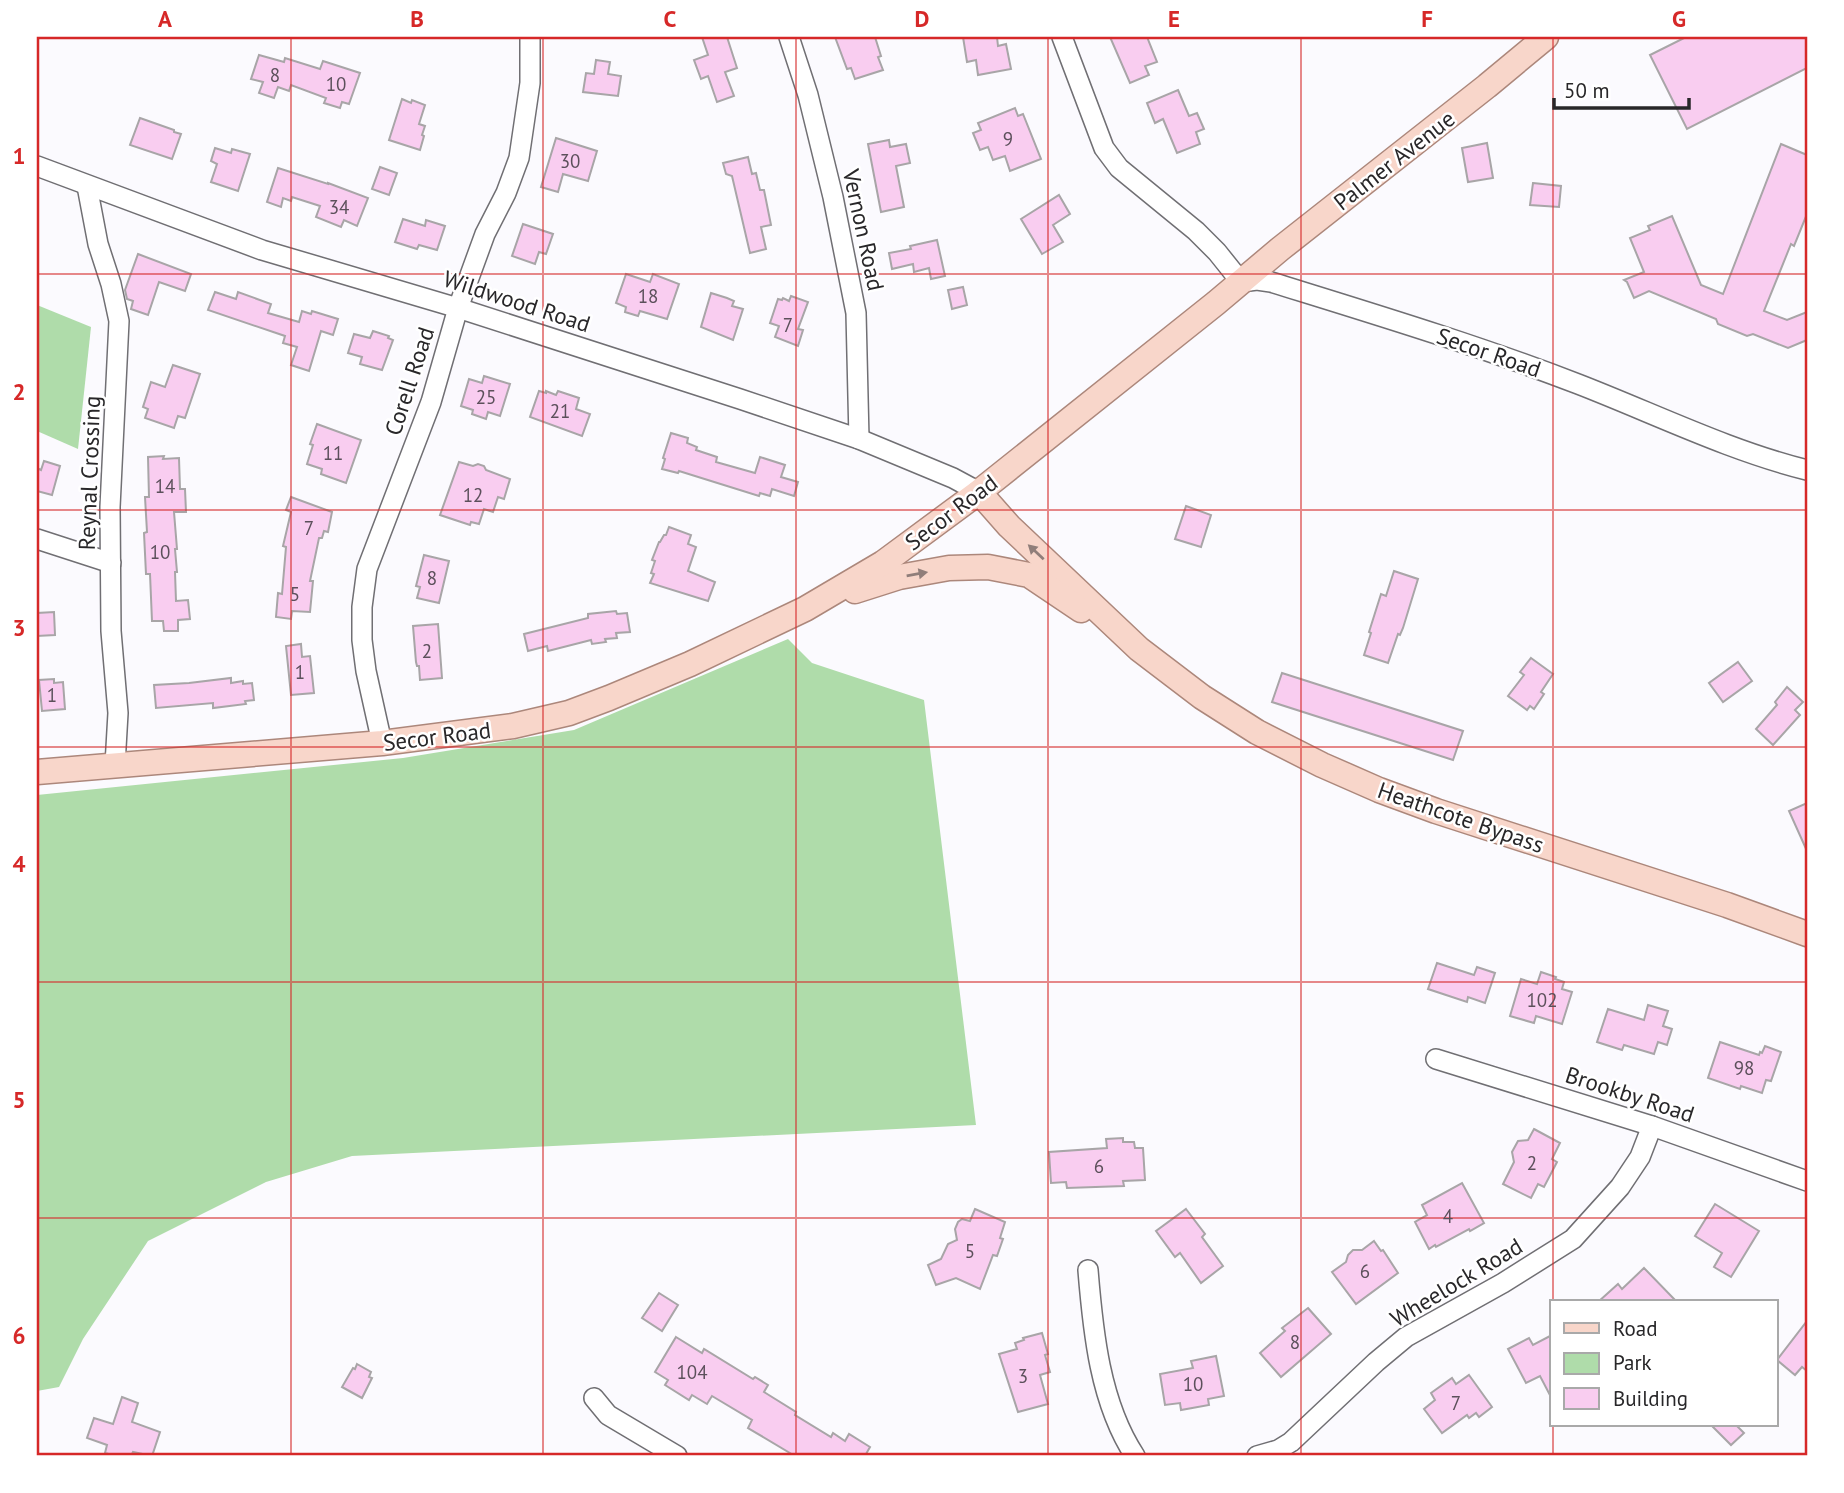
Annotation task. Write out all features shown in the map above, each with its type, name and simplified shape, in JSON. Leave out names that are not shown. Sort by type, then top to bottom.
[{"type":"main road","name":"Palmer Avenue","points":[[1241,282],[1546,37]]},
{"type":"main road","name":"Secor Road","points":[[37,772],[382,743],[513,726],[569,713],[609,698],[690,664],[805,609],[883,563],[979,492],[1241,282]]},
{"type":"main road","points":[[979,492],[1009,526],[1139,649]]},
{"type":"main road","points":[[805,609],[899,577],[948,568],[988,568],[1029,575],[1139,649]]},
{"type":"main road","name":"Heathcote Bypass","points":[[1139,649],[1202,697],[1257,732],[1379,790],[1807,934]]},
{"type":"street","name":"Corell Road","points":[[382,743],[362,640],[362,607],[367,569],[431,402],[458,308],[485,234],[506,193],[519,158],[530,83],[530,37]]},
{"type":"street","name":"Vernon Road","points":[[789,37],[808,95],[827,171],[856,313],[859,439]]},
{"type":"street","points":[[1062,37],[1104,148],[1119,168],[1196,230],[1241,282]]},
{"type":"street","name":"Wildwood Road","points":[[37,166],[262,250],[458,308],[859,439],[953,478],[979,492]]},
{"type":"street","name":"Reynal Crossing","points":[[87,186],[98,244],[111,284],[118,320],[110,507],[111,631],[118,713],[115,765]]},
{"type":"street","name":"Secor Road","points":[[1241,282],[1271,282],[1467,343],[1732,446],[1807,470]]},
{"type":"street","points":[[37,539],[111,563]]},
{"type":"street","name":"Brookby Road","points":[[1436,1059],[1652,1126],[1807,1181]]},
{"type":"street","name":"Wheelock Road","points":[[1257,1456],[1278,1450],[1291,1442],[1406,1337],[1503,1283],[1573,1239],[1620,1187],[1640,1157],[1652,1126]]},
{"type":"street","points":[[1087,1270],[1105,1386],[1116,1422],[1135,1456]]},
{"type":"street","points":[[594,1398],[608,1415],[677,1456]]},
{"type":"green space","points":[[37,305],[91,327],[78,449],[37,431]]},
{"type":"green space","points":[[788,639],[812,663],[924,700],[976,1125],[352,1156],[266,1182],[148,1241],[83,1339],[59,1387],[37,1391],[37,795],[403,758],[574,730]]},
{"type":"building","points":[[702,37],[727,37],[737,68],[725,72],[734,96],[717,102],[708,76],[701,79],[694,60],[708,55]]},
{"type":"building","points":[[835,37],[875,37],[883,70],[855,79],[851,68],[847,69]]},
{"type":"building","points":[[963,37],[997,37],[998,46],[1006,44],[1011,69],[978,75],[976,60],[967,62]]},
{"type":"building","points":[[1110,37],[1147,37],[1157,62],[1145,66],[1149,75],[1130,83]]},
{"type":"building","points":[[1686,37],[1807,37],[1807,68],[1687,129],[1650,55]]},
{"type":"building","points":[[259,55],[284,62],[285,58],[320,69],[323,61],[360,73],[349,104],[342,102],[340,108],[324,103],[326,98],[291,85],[289,91],[278,87],[274,98],[259,93],[263,82],[251,79]]},
{"type":"building","points":[[596,60],[610,62],[608,74],[621,76],[618,96],[583,92],[586,73],[594,74]]},
{"type":"building","points":[[1178,90],[1189,116],[1197,113],[1204,129],[1196,132],[1200,144],[1177,153],[1163,119],[1155,123],[1147,103]]},
{"type":"building","points":[[402,99],[425,105],[419,124],[425,126],[420,150],[389,140]]},
{"type":"building","points":[[1015,108],[1018,116],[1023,114],[1041,159],[1010,171],[1005,156],[993,160],[988,147],[980,150],[973,133],[981,130],[978,123]]},
{"type":"building","points":[[140,118],[181,134],[172,159],[130,145]]},
{"type":"building","points":[[556,138],[597,151],[588,181],[563,174],[558,192],[541,187]]},
{"type":"building","points":[[889,140],[890,147],[906,144],[910,163],[896,166],[904,207],[881,212],[868,144]]},
{"type":"building","points":[[1487,143],[1493,178],[1468,182],[1462,148]]},
{"type":"building","points":[[1781,144],[1807,155],[1807,214],[1794,246],[1791,244],[1764,311],[1787,320],[1807,312],[1807,340],[1788,348],[1753,334],[1747,336],[1718,324],[1716,319],[1649,291],[1634,298],[1624,280],[1644,272],[1630,238],[1650,230],[1648,226],[1672,216],[1701,285],[1723,294]]},
{"type":"building","points":[[215,148],[231,153],[232,149],[250,154],[238,191],[211,182],[217,164],[211,161]]},
{"type":"building","points":[[748,157],[752,174],[756,173],[760,190],[764,190],[771,225],[761,227],[766,249],[750,253],[732,176],[726,174],[723,163]]},
{"type":"building","points":[[380,167],[397,173],[389,195],[372,189]]},
{"type":"building","points":[[278,168],[368,198],[357,226],[344,220],[341,227],[316,217],[320,206],[292,197],[291,201],[283,198],[281,207],[267,202]]},
{"type":"building","points":[[1533,183],[1561,186],[1559,207],[1530,205]]},
{"type":"building","points":[[1059,195],[1070,214],[1053,225],[1063,242],[1042,254],[1021,219]]},
{"type":"building","points":[[403,219],[425,226],[426,220],[445,226],[437,250],[419,245],[417,249],[395,242]]},
{"type":"building","points":[[523,224],[553,234],[546,254],[539,252],[535,264],[512,256]]},
{"type":"building","points":[[937,240],[945,276],[931,279],[929,268],[914,272],[913,264],[892,269],[889,253]]},
{"type":"building","points":[[138,254],[191,274],[185,291],[159,282],[148,315],[131,309],[133,301],[127,299],[125,290]]},
{"type":"building","points":[[626,274],[650,282],[653,274],[679,284],[667,319],[640,311],[638,316],[625,312],[626,307],[616,303]]},
{"type":"building","points":[[963,287],[967,305],[952,309],[948,290]]},
{"type":"building","points":[[215,292],[236,299],[238,292],[271,304],[268,313],[299,322],[302,311],[311,314],[312,311],[338,319],[333,335],[321,331],[309,371],[291,365],[297,347],[283,343],[285,336],[208,310]]},
{"type":"building","points":[[711,293],[734,301],[732,306],[743,309],[733,340],[701,327]]},
{"type":"building","points":[[791,296],[808,302],[798,329],[803,330],[798,346],[775,337],[779,326],[770,323],[778,299],[789,301]]},
{"type":"building","points":[[373,331],[393,340],[382,370],[360,364],[362,357],[348,353],[354,334],[370,338]]},
{"type":"building","points":[[173,365],[200,374],[185,418],[178,416],[174,428],[145,418],[148,409],[143,407],[151,382],[165,387]]},
{"type":"building","points":[[484,376],[510,384],[500,416],[488,412],[486,419],[461,406],[469,379],[482,383]]},
{"type":"building","points":[[539,391],[556,395],[558,391],[579,398],[576,409],[590,414],[582,436],[530,417]]},
{"type":"building","points":[[317,424],[361,440],[346,483],[321,474],[322,469],[307,464]]},
{"type":"building","points":[[671,433],[688,438],[687,443],[697,447],[696,450],[717,457],[716,462],[755,473],[760,457],[785,465],[781,477],[798,482],[794,496],[772,489],[770,496],[760,493],[759,496],[679,471],[678,473],[662,469]]},
{"type":"building","points":[[164,456],[163,459],[179,458],[180,489],[185,489],[186,512],[174,512],[177,549],[176,601],[188,600],[190,619],[178,620],[178,631],[164,631],[163,621],[152,621],[150,574],[146,574],[144,533],[147,532],[145,497],[149,497],[148,457]]},
{"type":"building","points":[[44,461],[60,466],[52,495],[37,491],[37,468],[41,470]]},
{"type":"building","points":[[459,462],[484,466],[486,470],[510,479],[504,499],[498,497],[493,512],[484,509],[479,524],[471,522],[470,525],[440,515]]},
{"type":"building","points":[[291,497],[332,512],[328,532],[324,531],[322,538],[319,538],[310,581],[313,581],[310,612],[292,611],[291,619],[276,617],[278,593],[282,594],[286,547],[283,546],[291,512],[286,510]]},
{"type":"building","points":[[1186,506],[1211,515],[1201,547],[1175,539]]},
{"type":"building","points":[[669,527],[691,535],[688,544],[696,547],[688,571],[715,582],[708,601],[650,583],[654,574],[651,573],[655,561],[652,560]]},
{"type":"building","points":[[424,555],[449,561],[439,603],[417,598],[420,587],[416,586]]},
{"type":"building","points":[[1394,571],[1418,579],[1403,628],[1400,635],[1398,634],[1388,663],[1364,655],[1381,594],[1386,596]]},
{"type":"building","points":[[616,611],[617,614],[627,613],[630,632],[616,633],[617,638],[605,639],[606,642],[592,644],[591,640],[548,651],[547,646],[528,651],[524,634],[588,618],[588,614]]},
{"type":"building","points":[[54,612],[55,635],[37,636],[37,613]]},
{"type":"building","points":[[438,624],[442,678],[420,680],[413,626]]},
{"type":"building","points":[[301,644],[302,657],[310,656],[314,693],[291,695],[286,646]]},
{"type":"building","points":[[1531,658],[1553,674],[1534,709],[1530,706],[1527,710],[1508,696],[1524,675],[1520,672]]},
{"type":"building","points":[[1738,662],[1752,681],[1723,702],[1709,683]]},
{"type":"building","points":[[1282,673],[1463,731],[1453,760],[1272,702]]},
{"type":"building","points":[[231,678],[231,683],[252,683],[254,700],[245,701],[246,704],[213,708],[213,703],[156,708],[154,685]]},
{"type":"building","points":[[54,679],[54,683],[63,682],[65,709],[42,711],[39,680]]},
{"type":"building","points":[[1787,687],[1803,702],[1795,710],[1800,715],[1773,745],[1756,729],[1777,705],[1775,702]]},
{"type":"building","points":[[1807,803],[1807,851],[1789,811]]},
{"type":"building","points":[[1437,963],[1474,975],[1477,967],[1495,973],[1485,1003],[1468,997],[1467,1002],[1428,989]]},
{"type":"building","points":[[1541,972],[1564,982],[1562,989],[1572,992],[1562,1024],[1536,1016],[1534,1023],[1510,1016],[1521,979],[1537,984]]},
{"type":"building","points":[[1648,1005],[1668,1011],[1663,1026],[1672,1029],[1667,1045],[1658,1042],[1654,1054],[1624,1045],[1622,1050],[1597,1042],[1608,1009],[1644,1020]]},
{"type":"building","points":[[1720,1042],[1759,1055],[1765,1046],[1781,1052],[1771,1081],[1766,1080],[1762,1093],[1708,1078]]},
{"type":"building","points":[[1534,1129],[1560,1143],[1552,1159],[1557,1162],[1544,1187],[1538,1184],[1531,1198],[1503,1184],[1514,1162],[1512,1152],[1518,1141],[1528,1140]]},
{"type":"building","points":[[1123,1138],[1123,1142],[1134,1142],[1135,1148],[1143,1148],[1145,1180],[1123,1181],[1124,1186],[1067,1188],[1066,1182],[1051,1183],[1049,1152],[1107,1148],[1106,1139]]},
{"type":"building","points":[[1462,1183],[1484,1223],[1429,1249],[1415,1222],[1427,1215],[1422,1205]]},
{"type":"building","points":[[1715,1204],[1759,1231],[1731,1277],[1714,1267],[1722,1253],[1695,1236]]},
{"type":"building","points":[[975,1209],[1005,1222],[997,1256],[993,1255],[980,1289],[956,1278],[936,1285],[928,1265],[941,1259],[948,1244],[957,1240],[955,1229],[958,1222],[962,1219],[970,1221]]},
{"type":"building","points":[[1186,1209],[1205,1234],[1202,1237],[1223,1266],[1201,1283],[1180,1253],[1175,1257],[1156,1231]]},
{"type":"building","points":[[1374,1241],[1398,1273],[1356,1304],[1332,1272],[1346,1262],[1353,1250],[1362,1250]]},
{"type":"building","points":[[1644,1268],[1675,1300],[1600,1300],[1618,1284],[1622,1289]]},
{"type":"building","points":[[659,1293],[678,1305],[662,1331],[642,1318]]},
{"type":"building","points":[[1308,1308],[1331,1334],[1281,1377],[1260,1353],[1285,1331],[1282,1328]]},
{"type":"building","points":[[1807,1321],[1807,1371],[1802,1367],[1795,1375],[1778,1359]]},
{"type":"building","points":[[1042,1333],[1050,1372],[1040,1375],[1048,1404],[1018,1412],[999,1354],[1017,1349],[1015,1343],[1024,1340],[1023,1338]]},
{"type":"building","points":[[1550,1336],[1550,1395],[1540,1376],[1526,1383],[1508,1349],[1529,1338],[1533,1345]]},
{"type":"building","points":[[676,1337],[702,1353],[704,1349],[753,1379],[755,1377],[768,1385],[764,1392],[831,1437],[833,1433],[845,1441],[849,1434],[870,1447],[866,1454],[870,1456],[795,1456],[748,1428],[752,1420],[712,1396],[707,1404],[692,1395],[689,1400],[665,1385],[668,1380],[655,1372]]},
{"type":"building","points":[[1216,1356],[1224,1396],[1208,1399],[1209,1405],[1181,1410],[1180,1403],[1165,1405],[1160,1374],[1193,1368],[1191,1361]]},
{"type":"building","points":[[357,1364],[371,1372],[369,1377],[372,1378],[362,1398],[342,1387]]},
{"type":"building","points":[[1469,1375],[1492,1407],[1479,1417],[1476,1413],[1469,1418],[1467,1415],[1442,1433],[1424,1409],[1435,1400],[1431,1393],[1452,1378],[1456,1384]]},
{"type":"building","points":[[122,1397],[138,1403],[132,1422],[160,1432],[152,1456],[133,1452],[131,1456],[105,1453],[107,1445],[87,1438],[94,1418],[113,1424]]},
{"type":"building","points":[[1712,1426],[1737,1426],[1744,1433],[1731,1445]]}]
